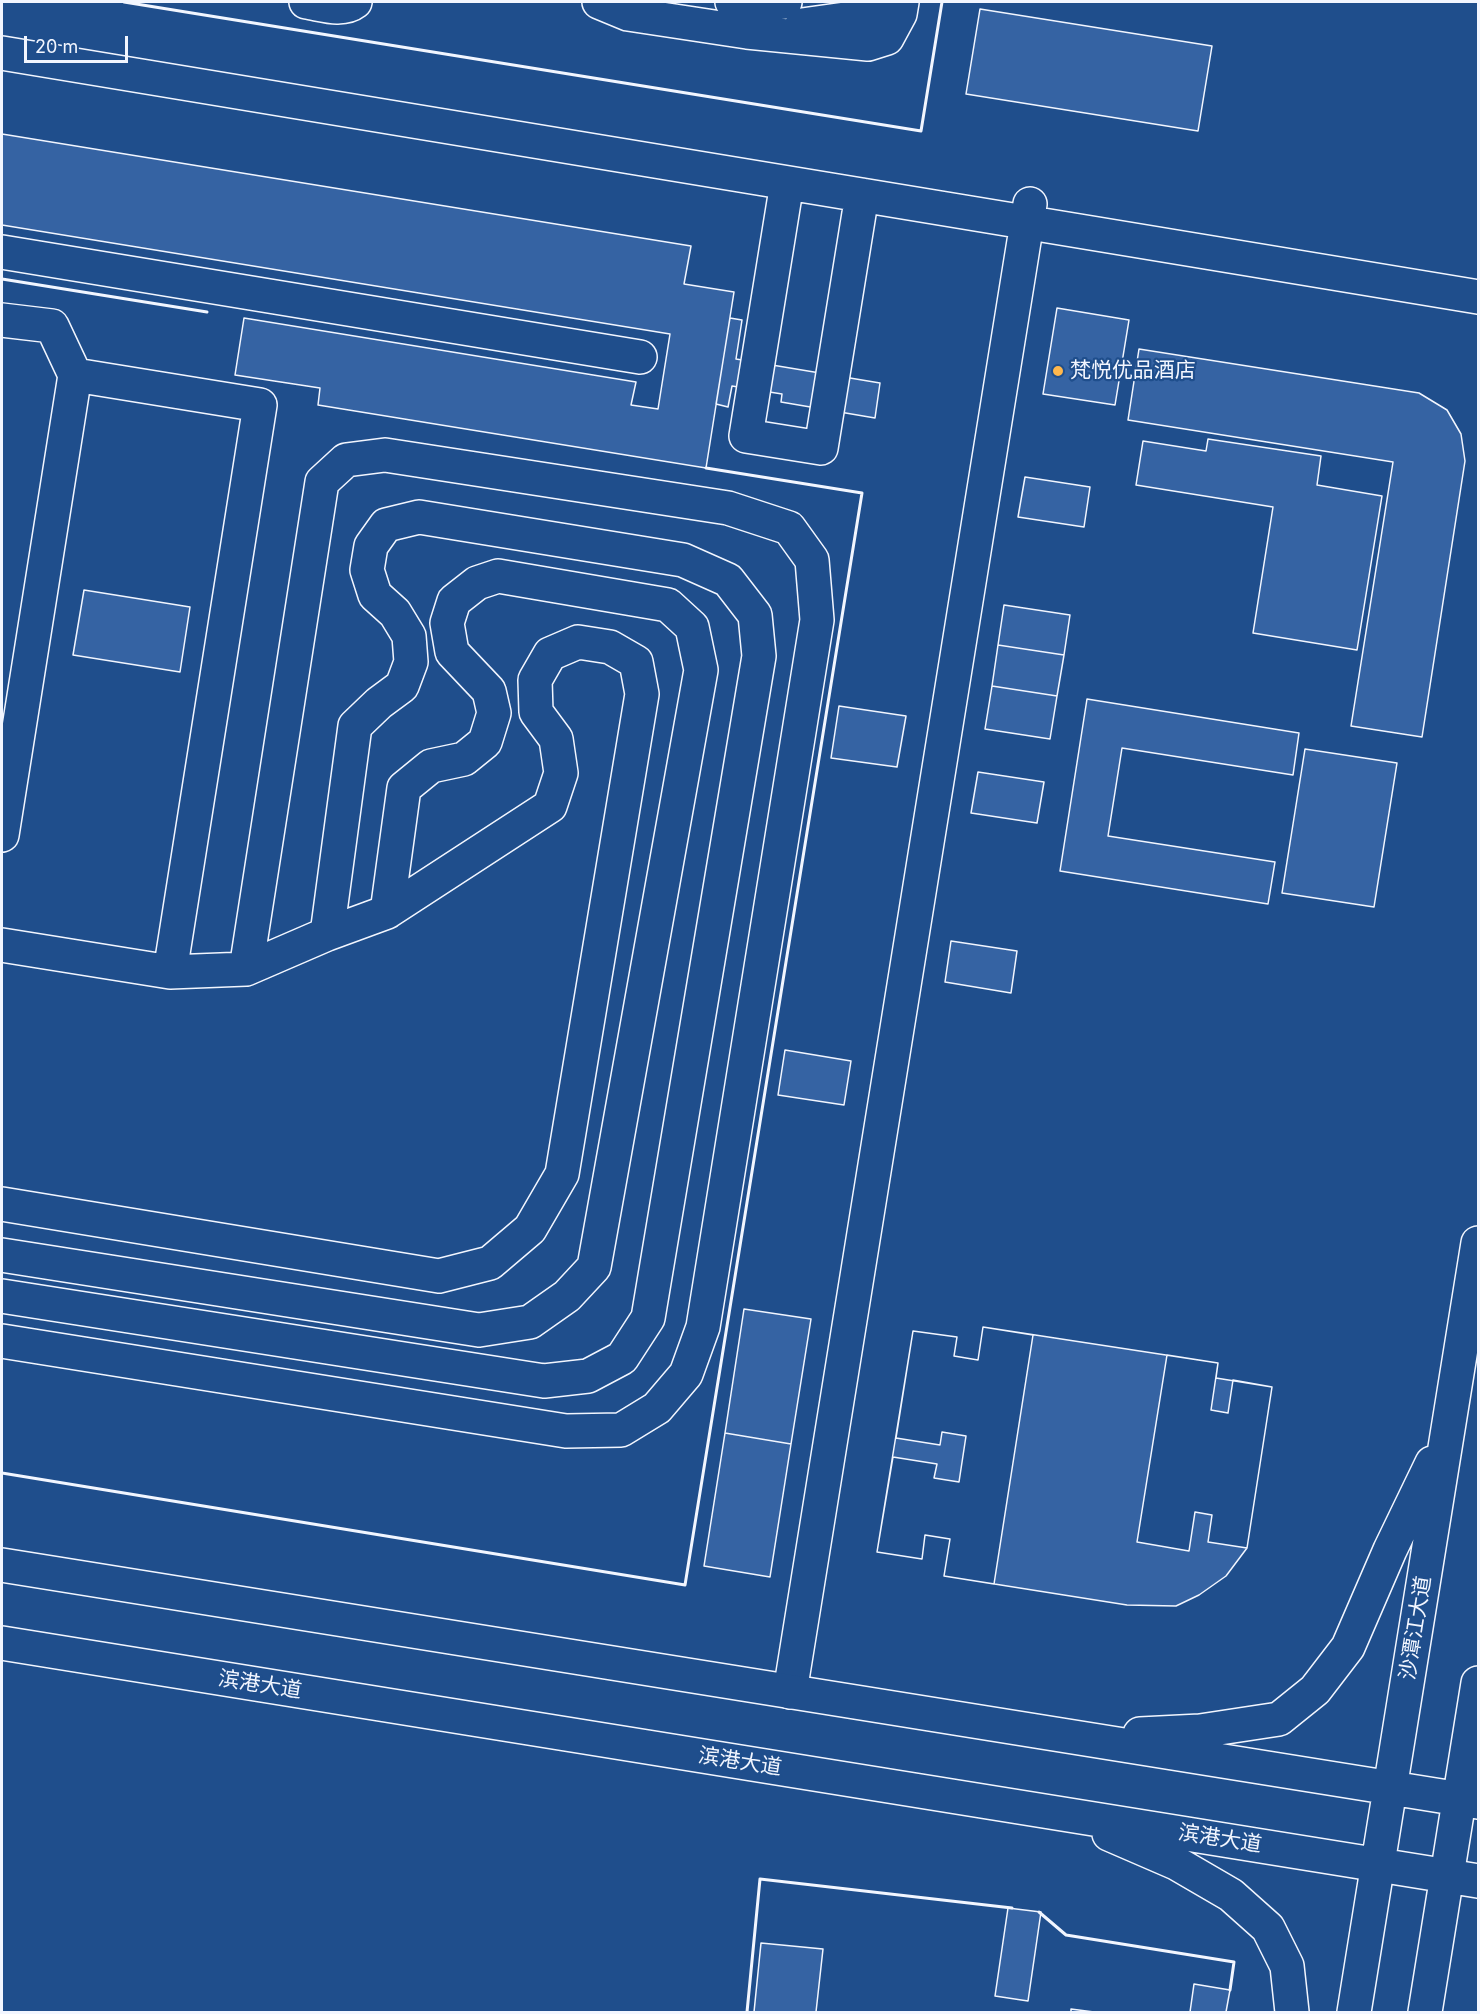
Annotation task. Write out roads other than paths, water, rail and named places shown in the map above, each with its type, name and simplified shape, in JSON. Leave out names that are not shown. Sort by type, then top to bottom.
[{"type":"main road","points":[[306,2],[337,7],[351,5],[355,2]]},
{"type":"main road","points":[[599,2],[628,14],[756,8],[867,16],[869,2]]},
{"type":"main road","points":[[756,8],[868,44],[887,38],[900,14],[902,2]]},
{"type":"main road","points":[[2,53],[862,195],[1028,213],[1479,297]]},
{"type":"main road","points":[[787,183],[746,436],[767,440],[821,448],[862,195]]},
{"type":"main road","points":[[790,1692],[1028,213]]},
{"type":"main road","points":[[2,252],[640,357]]},
{"type":"main road","points":[[2,320],[52,326],[75,375],[2,835]]},
{"type":"main road","points":[[75,375],[260,405],[170,972]]},
{"type":"main road","points":[[2,1341],[566,1431],[621,1430],[657,1408],[686,1374],[703,1327],[817,620],[812,560],[789,528],[728,508],[385,455],[346,460],[322,482],[246,969]]},
{"type":"main road","points":[[2,1296],[544,1381],[588,1376],[622,1358],[648,1318],[759,656],[755,615],[728,580],[683,560],[419,517],[386,525],[371,546],[367,570],[375,595],[395,613],[409,636],[411,662],[402,686],[379,703],[356,726],[327,934]]},
{"type":"main road","points":[[2,1255],[480,1330],[530,1322],[567,1296],[594,1267],[701,670],[692,627],[668,605],[498,576],[477,583],[454,601],[447,623],[452,652],[489,691],[494,713],[485,742],[464,759],[431,766],[404,788],[387,912]]},
{"type":"main road","points":[[2,945],[170,972],[246,969],[327,934],[387,912],[550,806],[561,773],[556,739],[536,712],[536,680],[550,654],[578,642],[610,647],[636,662],[642,694],[562,1174],[530,1229],[490,1263],[440,1276],[2,1204]]},
{"type":"main road","name":"沙潭江大道","points":[[1354,2013],[1479,1243]]},
{"type":"main road","points":[[1071,1737],[1200,1731],[1280,1719],[1316,1690],[1348,1647],[1390,1550],[1448,1429]]},
{"type":"main road","points":[[2,1564],[1469,1801]]},
{"type":"main road","name":"滨港大道","points":[[2,1643],[1463,1879]]},
{"type":"main road","points":[[1425,2013],[1463,1879],[1479,1683]]},
{"type":"main road","points":[[1060,1814],[1176,1863],[1231,1895],[1268,1928],[1287,1966],[1292,2013]]},
{"type":"place","name":"梵悦优品酒店","points":[[1058,371]]}]
